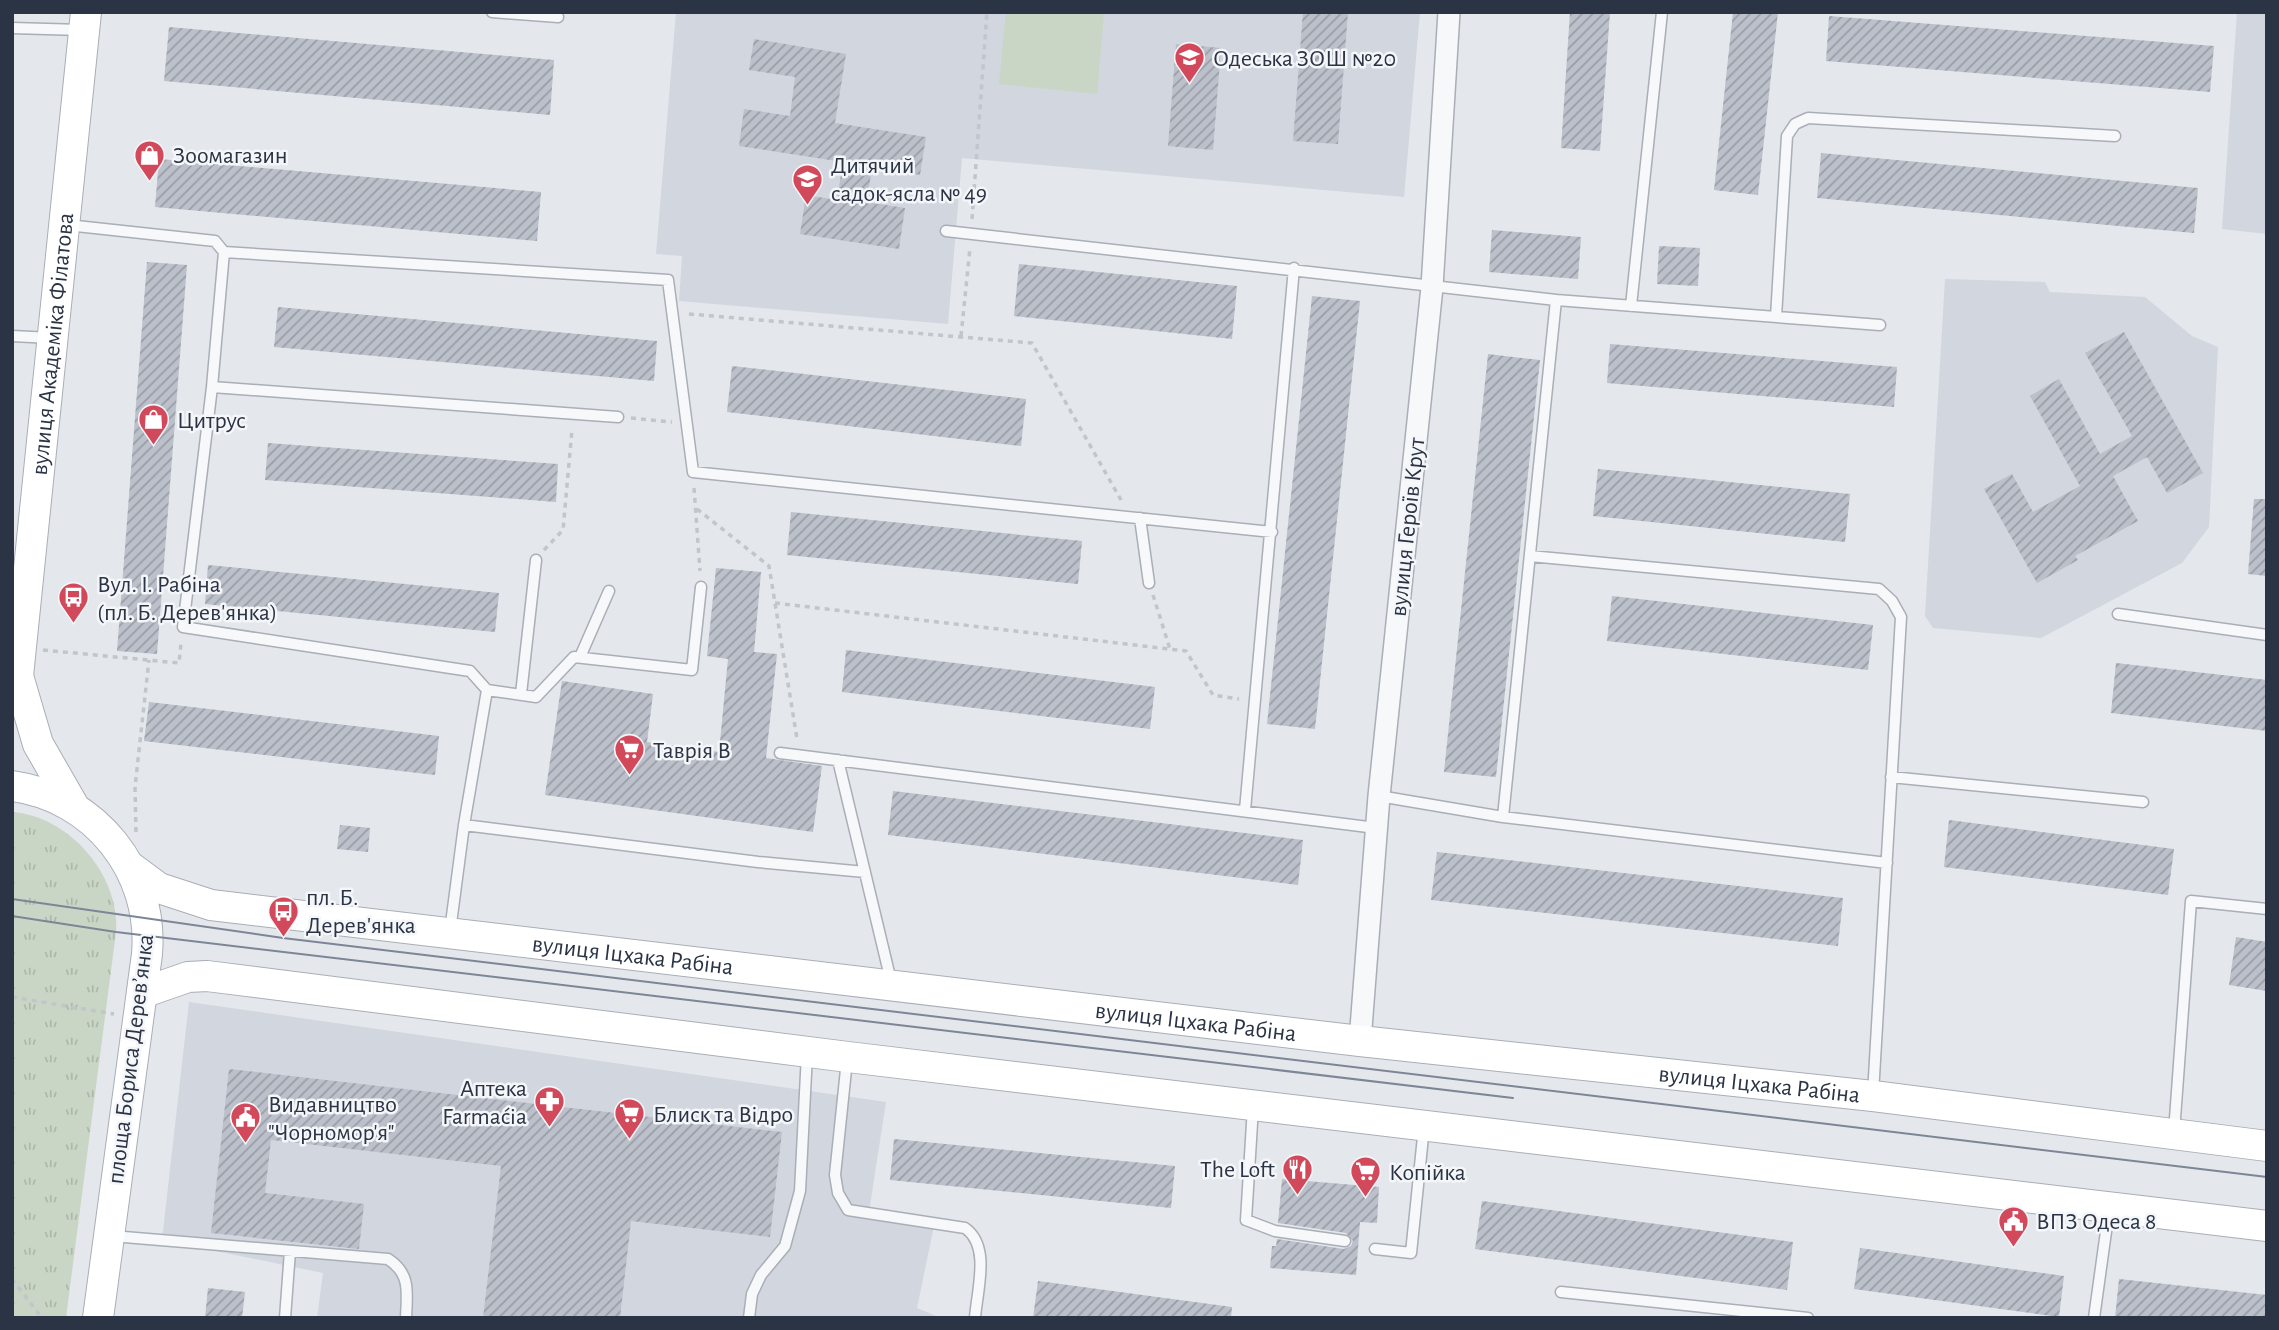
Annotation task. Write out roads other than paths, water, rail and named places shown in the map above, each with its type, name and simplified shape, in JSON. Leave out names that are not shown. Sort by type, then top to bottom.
[{"type":"main road","name":"вулиця Академіка Філатова","points":[[73,805],[38,744],[17,671],[55,338],[85,21]]},
{"type":"main road","name":"площа Бориса Деревʼянка","points":[[12,786],[34,789],[73,805],[107,833],[132,868],[147,918],[149,933],[142,993],[97,1318]]},
{"type":"main road","name":"вулиця Іцхака Рабіна","points":[[132,868],[159,888],[211,905],[892,988],[1873,1096],[2267,1146]]},
{"type":"main road","points":[[142,993],[188,977],[207,976],[848,1057],[2267,1226]]},
{"type":"street","name":"вулиця Героїв Крут","points":[[1360,1041],[1379,796],[1432,287],[1449,12]]},
{"type":"lane","points":[[492,12],[558,17]]},
{"type":"lane","points":[[1631,306],[1662,12]]},
{"type":"lane","points":[[12,28],[85,21]]},
{"type":"lane","points":[[1776,317],[1787,136],[1795,124],[1808,118],[2115,135]]},
{"type":"lane","points":[[66,225],[215,241],[224,252],[212,387],[183,627],[470,671],[487,690],[536,697],[574,657],[692,670],[701,587]]},
{"type":"lane","points":[[946,231],[1294,268],[1432,287],[1556,300],[1881,325]]},
{"type":"lane","points":[[224,252],[668,280],[692,472],[1272,532]]},
{"type":"lane","points":[[1245,810],[1294,268]]},
{"type":"lane","points":[[1503,817],[1556,300]]},
{"type":"lane","points":[[12,336],[55,338]]},
{"type":"lane","points":[[212,387],[618,417]]},
{"type":"lane","points":[[1135,517],[1149,583]]},
{"type":"lane","points":[[1530,556],[1880,589],[1892,601],[1901,617],[1873,1096]]},
{"type":"lane","points":[[521,694],[536,559]]},
{"type":"lane","points":[[580,657],[609,591]]},
{"type":"lane","points":[[2118,614],[2267,635]]},
{"type":"lane","points":[[450,933],[464,825],[487,690]]},
{"type":"lane","points":[[780,753],[1376,828]]},
{"type":"lane","points":[[838,760],[892,988]]},
{"type":"lane","points":[[1891,777],[2143,802]]},
{"type":"lane","points":[[1379,796],[1503,817],[1886,863]]},
{"type":"lane","points":[[464,825],[865,872]]},
{"type":"lane","points":[[2174,1134],[2191,901],[2267,909]]},
{"type":"lane","points":[[749,1318],[752,1294],[761,1276],[785,1247],[800,1191],[807,1052]]},
{"type":"lane","points":[[848,1057],[835,1175],[838,1193],[848,1210],[965,1228],[975,1234],[981,1251],[975,1318]]},
{"type":"lane","points":[[1253,1104],[1246,1220],[1275,1231],[1345,1241]]},
{"type":"lane","points":[[1375,1249],[1411,1253],[1424,1125]]},
{"type":"lane","points":[[2094,1318],[2110,1207]]},
{"type":"lane","points":[[108,1236],[388,1259],[400,1268],[407,1278],[406,1318]]},
{"type":"lane","points":[[285,1318],[290,1251]]},
{"type":"lane","points":[[1561,1292],[1808,1318]]},
{"type":"tram line","points":[[12,899],[283,938],[2267,1177]]},
{"type":"tram line","points":[[12,916],[116,932],[1513,1098]]},
{"type":"place","name":"Одеська ЗОШ №20","points":[[1190,85]]},
{"type":"place","name":"Зоомагазин","points":[[150,182]]},
{"type":"place","name":"Дитячий садок-ясла № 49","points":[[808,206]]},
{"type":"place","name":"Цитрус","points":[[154,447]]},
{"type":"place","name":"Вул. І. Рабіна (пл. Б. Дерев'янка)","points":[[74,625]]},
{"type":"place","name":"Таврія В","points":[[630,777]]},
{"type":"place","name":"пл. Б. Дерев'янка","points":[[283,938]]},
{"type":"place","name":"Аптека Farmaćia","points":[[550,1129]]},
{"type":"place","name":"Блиск та Відро","points":[[630,1141]]},
{"type":"place","name":"Видавництво \"Чорномор'я\"","points":[[245,1145]]},
{"type":"place","name":"The Loft","points":[[1298,1196]]},
{"type":"place","name":"Копійка","points":[[1366,1199]]},
{"type":"place","name":"ВПЗ Одеса 8","points":[[2013,1248]]}]
